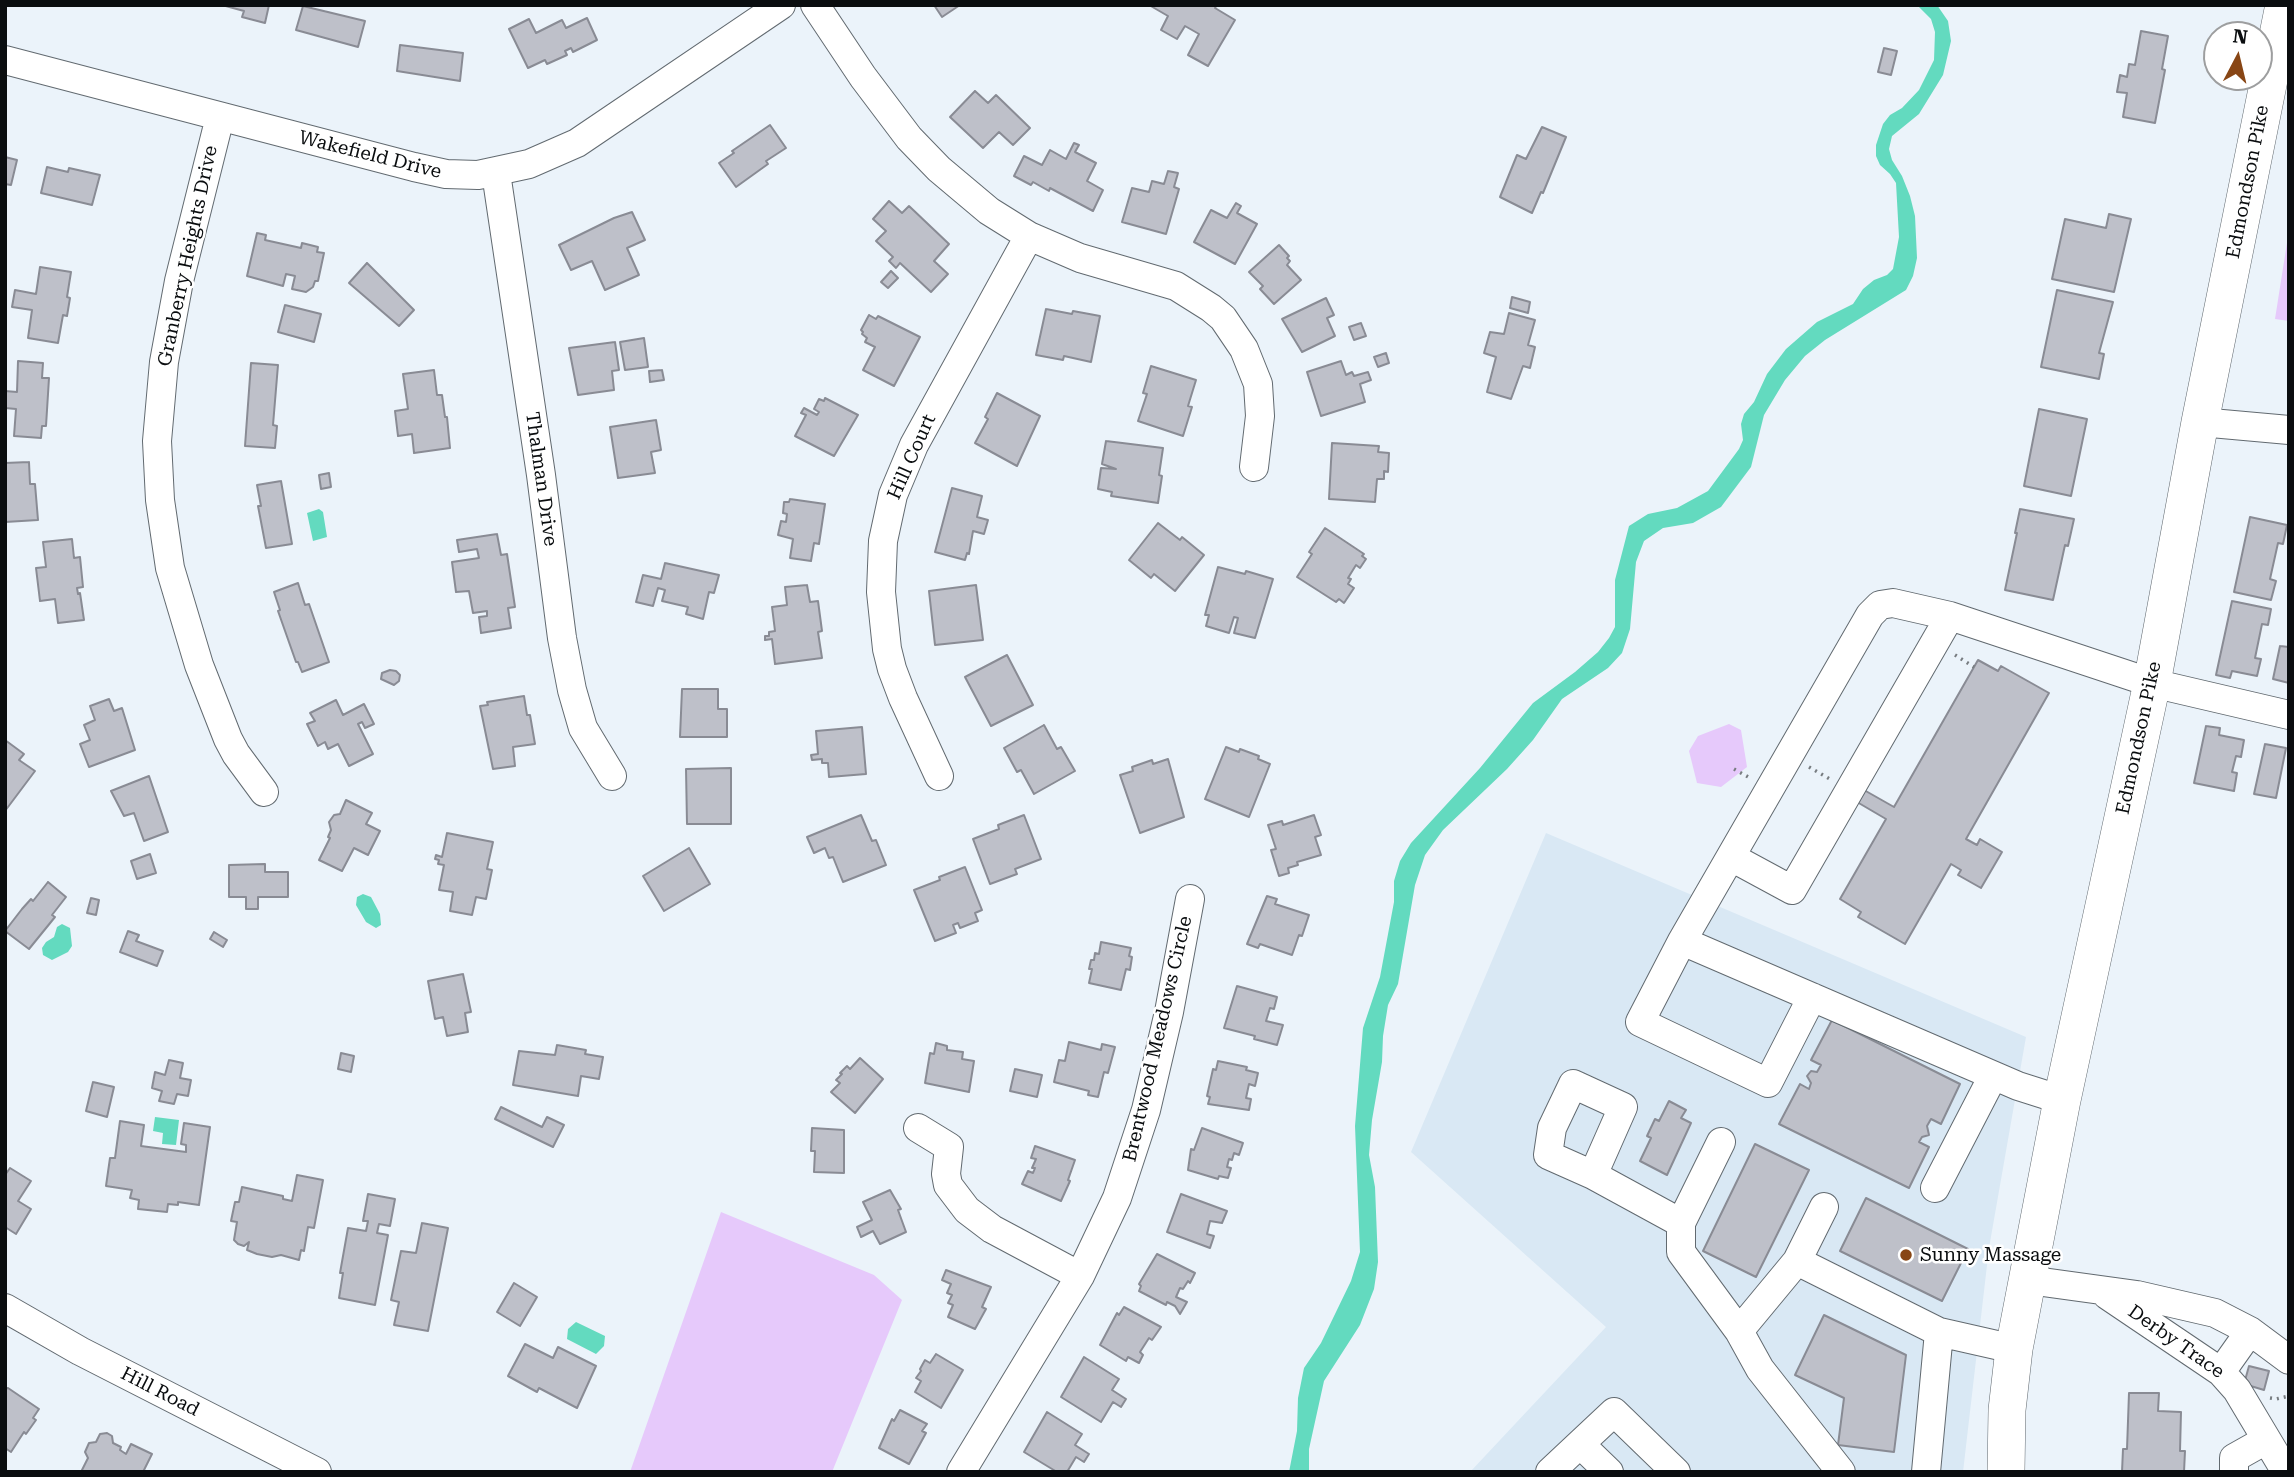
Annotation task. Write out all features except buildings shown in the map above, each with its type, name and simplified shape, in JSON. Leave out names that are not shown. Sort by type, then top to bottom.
[{"type":"main road","name":"Edmondson Pike","points":[[2006,1472],[2007,1410],[2014,1349],[2062,1100],[2152,683],[2200,422],[2284,5]]},
{"type":"street","name":"Wakefield Drive","points":[[5,60],[431,171],[462,175],[496,173],[546,158],[576,143],[781,5]]},
{"type":"street","points":[[815,5],[863,77],[923,153],[989,211],[1029,236],[1099,265],[1176,286],[1223,318],[1244,349],[1258,384],[1260,416],[1254,467]]},
{"type":"street","name":"Granberry Heights Drive","points":[[220,117],[179,281],[164,362],[158,441],[160,499],[170,568],[199,666],[228,740],[264,792]]},
{"type":"street","name":"Thalman Drive","points":[[496,173],[539,461],[562,638],[572,690],[583,728],[612,776]]},
{"type":"street","name":"Hill Court","points":[[939,776],[892,669],[881,592],[883,541],[893,495],[914,445],[1029,236]]},
{"type":"street","points":[[2200,422],[2289,430]]},
{"type":"street","points":[[1812,997],[1768,1083],[1640,1022],[1682,941],[1875,608],[1892,603],[1950,616],[2152,683],[2289,716]]},
{"type":"street","points":[[1731,857],[1792,890],[1950,616]]},
{"type":"street","name":"Brentwood Meadows Circle","points":[[961,1472],[1080,1276],[1104,1230],[1135,1146],[1166,1023],[1190,899]]},
{"type":"street","points":[[1682,941],[1993,1076],[2062,1100]]},
{"type":"street","points":[[1936,1188],[1993,1076]]},
{"type":"street","points":[[918,1128],[949,1147],[946,1174],[948,1185],[967,1210],[992,1229],[1080,1276]]},
{"type":"street","points":[[1721,1142],[1681,1223],[1681,1252],[1739,1331],[1760,1369],[1841,1472]]},
{"type":"street","points":[[1593,1175],[1681,1223]]},
{"type":"street","points":[[1739,1331],[1797,1261],[1824,1206]]},
{"type":"street","points":[[1797,1261],[1939,1332],[2014,1349]]},
{"type":"street","name":"Derby Trace","points":[[2028,1280],[2137,1295],[2215,1313],[2250,1331],[2289,1360]]},
{"type":"street","name":"Derby Trace","points":[[2102,1291],[2221,1371],[2236,1390],[2286,1472]]},
{"type":"street","name":"Hill Road","points":[[5,1308],[80,1352],[317,1472]]},
{"type":"street","points":[[2221,1371],[2250,1331]]},
{"type":"street","points":[[1926,1472],[1939,1332]]},
{"type":"street","points":[[1550,1472],[1614,1412],[1676,1472]]},
{"type":"street","points":[[2234,1472],[2234,1458],[2266,1440]]},
{"type":"street","points":[[1580,1444],[1609,1472]]},
{"type":"path","points":[[1786,762],[1802,764],[1831,779]]},
{"type":"shaded area","points":[[1917,5],[1937,5],[1948,21],[1951,41],[1943,75],[1919,114],[1892,136],[1889,149],[1910,196],[1915,216],[1917,258],[1906,290],[1825,340],[1805,356],[1785,380],[1764,415],[1751,467],[1721,507],[1693,523],[1663,528],[1644,541],[1636,562],[1630,629],[1622,653],[1608,668],[1562,699],[1533,740],[1507,769],[1443,830],[1425,855],[1415,885],[1398,984],[1388,1005],[1372,1120],[1369,1155],[1375,1187],[1378,1262],[1374,1289],[1360,1325],[1324,1381],[1309,1449],[1309,1472],[1289,1472],[1304,1368],[1321,1343],[1351,1281],[1360,1252],[1355,1126],[1363,1028],[1380,977],[1394,902],[1394,881],[1400,861],[1411,843],[1480,768],[1533,703],[1575,672],[1598,652],[1609,638],[1615,627],[1615,580],[1629,526],[1648,514],[1677,508],[1708,491],[1739,449],[1743,440],[1741,424],[1744,414],[1754,402],[1767,374],[1786,349],[1817,322],[1853,304],[1863,289],[1893,269],[1899,237],[1896,183],[1880,165],[1876,156],[1876,145],[1883,124],[1919,90],[1934,60],[1935,32],[1931,19]]},
{"type":"shaded area","points":[[2289,230],[2289,321],[2275,319]]},
{"type":"shaded area","points":[[319,509],[323,512],[327,537],[313,541],[307,513]]},
{"type":"shaded area","points":[[1729,724],[1741,730],[1747,767],[1721,787],[1697,783],[1689,751],[1698,736]]},
{"type":"shaded area","points":[[1546,833],[2026,1037],[1989,1248],[1963,1472],[1470,1472],[1606,1327],[1411,1152]]},
{"type":"shaded area","points":[[363,894],[371,897],[380,914],[381,925],[376,928],[366,922],[356,905],[357,897]]},
{"type":"shaded area","points":[[62,924],[70,928],[72,946],[68,952],[52,960],[43,955],[42,948],[54,937],[57,927]]},
{"type":"shaded area","points":[[155,1117],[179,1120],[176,1145],[162,1144],[163,1133],[153,1131]]},
{"type":"shaded area","points":[[721,1212],[874,1275],[902,1300],[832,1472],[630,1472]]},
{"type":"shaded area","points":[[576,1322],[605,1336],[604,1346],[596,1354],[567,1339],[568,1329]]},
{"type":"place","name":"Sunny Massage","points":[[1906,1255]]}]
